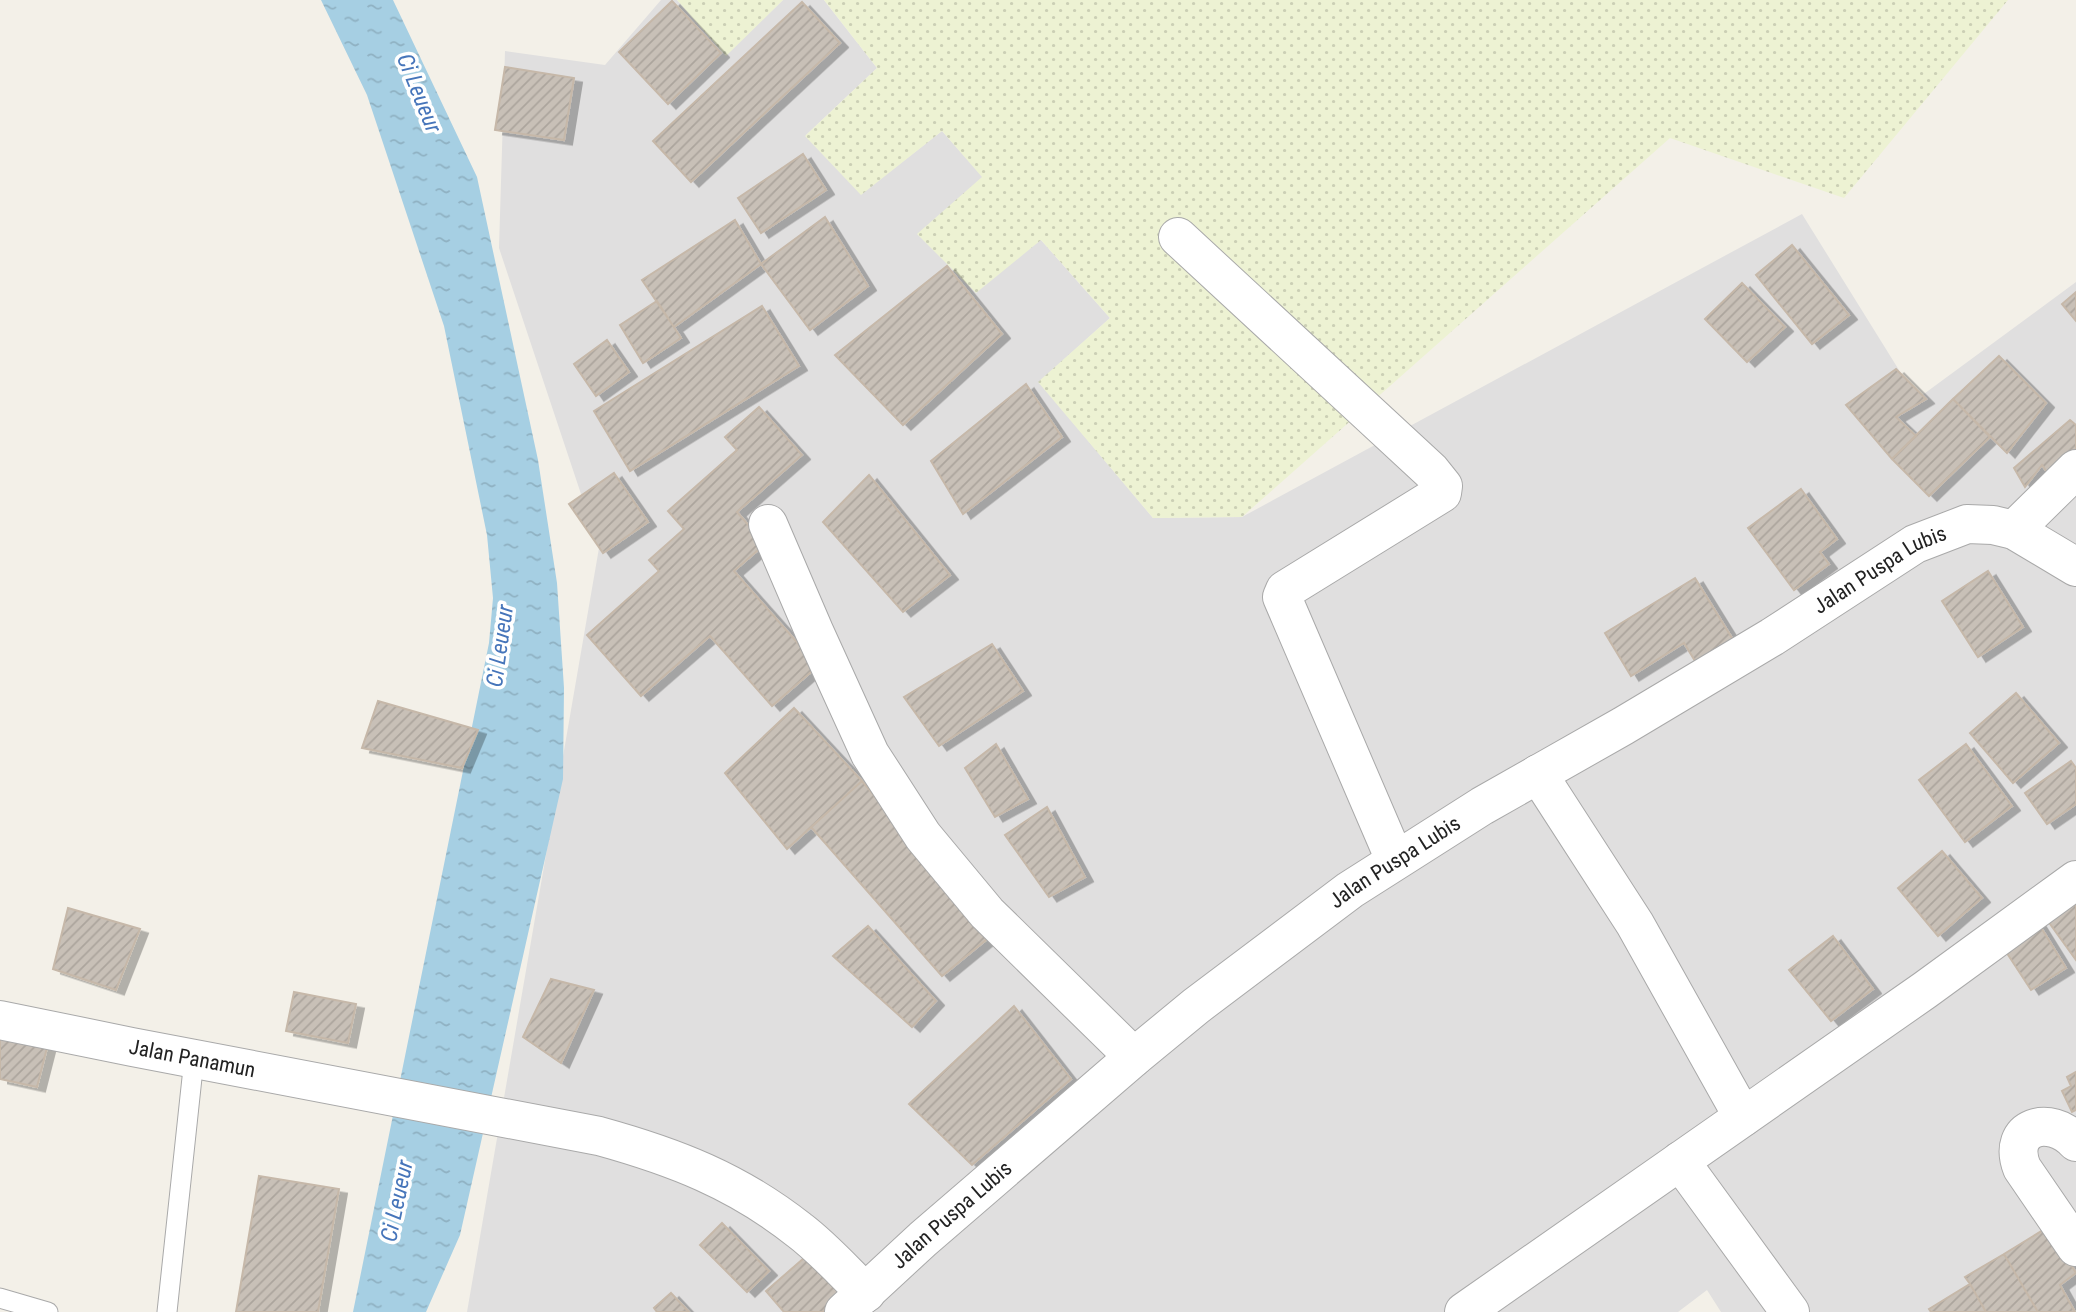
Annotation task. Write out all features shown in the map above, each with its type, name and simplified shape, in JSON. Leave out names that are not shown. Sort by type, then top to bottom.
[{"type":"street","points":[[1178,237],[1421,461],[1443,486],[1442,493],[1284,590],[1282,597],[1395,860]]},
{"type":"street","points":[[2076,469],[2014,530],[2076,567]]},
{"type":"street","points":[[768,524],[870,754],[923,836],[987,913],[1134,1057]]},
{"type":"street","name":"Jalan Puspa Lubis","points":[[859,1304],[923,1239],[1134,1057],[1280,941],[1395,860],[1772,637],[1915,544],[1967,524],[1993,525],[2014,530]]},
{"type":"street","points":[[1538,774],[1635,924],[1743,1117]]},
{"type":"street","points":[[1464,1312],[1926,990],[2076,880]]},
{"type":"street","name":"Jalan Panamun","points":[[0,1020],[599,1136],[648,1149],[724,1180],[799,1230],[859,1304]]},
{"type":"street","points":[[2076,1142],[2069,1134],[2056,1127],[2046,1126],[2030,1131],[2018,1146],[2022,1168],[2076,1247]]},
{"type":"street","points":[[1680,1161],[1790,1312]]},
{"type":"lane","points":[[167,1312],[194,1059]]},
{"type":"lane","points":[[0,1298],[48,1312]]},
{"type":"shaded area","points":[[661,0],[677,0],[726,55],[783,0],[824,0],[877,68],[806,135],[861,194],[942,131],[983,177],[918,234],[1040,239],[1110,318],[1039,382],[1153,518],[1242,517],[1802,214],[1917,399],[2076,282],[2076,1312],[1721,1312],[1707,1290],[1678,1312],[467,1312],[599,548],[499,248],[505,51],[605,65]]},
{"type":"green space","points":[[677,0],[783,0],[726,56]]},
{"type":"green space","points":[[824,0],[2008,0],[1844,198],[1670,138],[1242,517],[1153,518],[1038,382],[1110,318],[1041,240],[976,293],[917,234],[982,177],[942,131],[861,195],[805,136],[877,68]]},
{"type":"water","name":"Ci Leueur","points":[[321,0],[393,0],[477,177],[538,460],[557,583],[564,688],[563,779],[460,1235],[426,1312],[353,1312],[489,643],[493,598],[487,535],[444,326],[367,95]]},
{"type":"building","points":[[672,1],[721,53],[668,104],[619,52]]},
{"type":"building","points":[[802,2],[840,43],[691,182],[653,141]]},
{"type":"building","points":[[505,67],[574,78],[564,140],[495,130]]},
{"type":"building","points":[[803,154],[826,190],[761,233],[738,198]]},
{"type":"building","points":[[825,217],[868,286],[810,330],[761,264]]},
{"type":"building","points":[[735,220],[761,264],[674,327],[642,280]]},
{"type":"building","points":[[1792,245],[1849,315],[1812,344],[1756,275]]},
{"type":"building","points":[[947,266],[1002,334],[903,425],[835,355]]},
{"type":"building","points":[[1742,283],[1785,327],[1747,362],[1705,319]]},
{"type":"building","points":[[2076,292],[2076,321],[2062,304]]},
{"type":"building","points":[[657,301],[681,338],[643,363],[620,325]]},
{"type":"building","points":[[762,306],[799,366],[630,471],[594,411]]},
{"type":"building","points":[[607,340],[629,372],[596,396],[574,364]]},
{"type":"building","points":[[1999,356],[2046,403],[2007,453],[1953,399]]},
{"type":"building","points":[[1896,369],[1926,399],[1896,417],[1916,436],[1892,459],[1846,405]]},
{"type":"building","points":[[1026,384],[1062,437],[963,514],[931,461]]},
{"type":"building","points":[[1953,399],[1990,437],[1929,496],[1892,459]]},
{"type":"building","points":[[759,407],[802,455],[737,512],[765,544],[734,571],[818,666],[772,706],[710,636],[641,696],[587,635],[659,571],[649,560],[684,529],[668,511],[737,450],[725,437]]},
{"type":"building","points":[[2070,420],[2076,425],[2076,455],[2053,481],[2042,465],[2025,487],[2014,468]]},
{"type":"building","points":[[614,473],[648,522],[603,553],[569,504]]},
{"type":"building","points":[[869,475],[950,575],[903,612],[823,522]]},
{"type":"building","points":[[1801,489],[1837,539],[1820,552],[1829,564],[1794,590],[1748,528]]},
{"type":"building","points":[[1988,571],[2023,627],[1978,657],[1942,601]]},
{"type":"building","points":[[1695,578],[1740,651],[1703,674],[1684,643],[1631,676],[1605,633]]},
{"type":"building","points":[[992,644],[1023,691],[939,746],[904,697]]},
{"type":"building","points":[[2016,693],[2059,743],[2013,783],[1970,733]]},
{"type":"building","points":[[378,701],[478,730],[462,768],[362,748]]},
{"type":"building","points":[[794,708],[862,781],[787,849],[725,773]]},
{"type":"building","points":[[996,744],[1028,799],[995,817],[965,768]]},
{"type":"building","points":[[1966,744],[2012,806],[1965,842],[1919,780]]},
{"type":"building","points":[[2071,761],[2076,768],[2076,804],[2047,824],[2025,793]]},
{"type":"building","points":[[862,781],[992,935],[942,976],[811,827]]},
{"type":"building","points":[[1047,807],[1085,877],[1049,897],[1005,835]]},
{"type":"building","points":[[1942,851],[1982,898],[1938,936],[1898,888]]},
{"type":"building","points":[[2076,894],[2076,960],[2045,917]]},
{"type":"building","points":[[68,908],[140,929],[116,990],[53,969]]},
{"type":"building","points":[[2037,921],[2066,968],[2031,990],[2001,944]]},
{"type":"building","points":[[868,926],[936,1001],[912,1027],[833,956]]},
{"type":"building","points":[[1833,936],[1873,989],[1831,1021],[1789,970]]},
{"type":"building","points":[[551,979],[594,990],[561,1063],[523,1037]]},
{"type":"building","points":[[294,992],[356,1004],[348,1043],[286,1031]]},
{"type":"building","points":[[1014,1006],[1071,1079],[972,1165],[909,1104]]},
{"type":"building","points":[[0,1029],[49,1040],[37,1087],[0,1079]]},
{"type":"building","points":[[2076,1072],[2076,1110],[2072,1112],[2062,1091],[2071,1086],[2067,1077]]},
{"type":"building","points":[[259,1176],[339,1189],[318,1312],[236,1312]]},
{"type":"building","points":[[722,1223],[769,1271],[747,1292],[700,1245]]},
{"type":"building","points":[[2048,1227],[2076,1273],[2060,1285],[2075,1312],[2038,1312],[2004,1254]]},
{"type":"building","points":[[811,1252],[846,1293],[823,1312],[784,1312],[766,1291]]},
{"type":"building","points":[[2004,1254],[2038,1312],[1986,1312],[1965,1277]]},
{"type":"building","points":[[1970,1284],[1986,1312],[1931,1312],[1929,1309]]},
{"type":"building","points":[[671,1293],[689,1312],[657,1312],[654,1308]]}]
